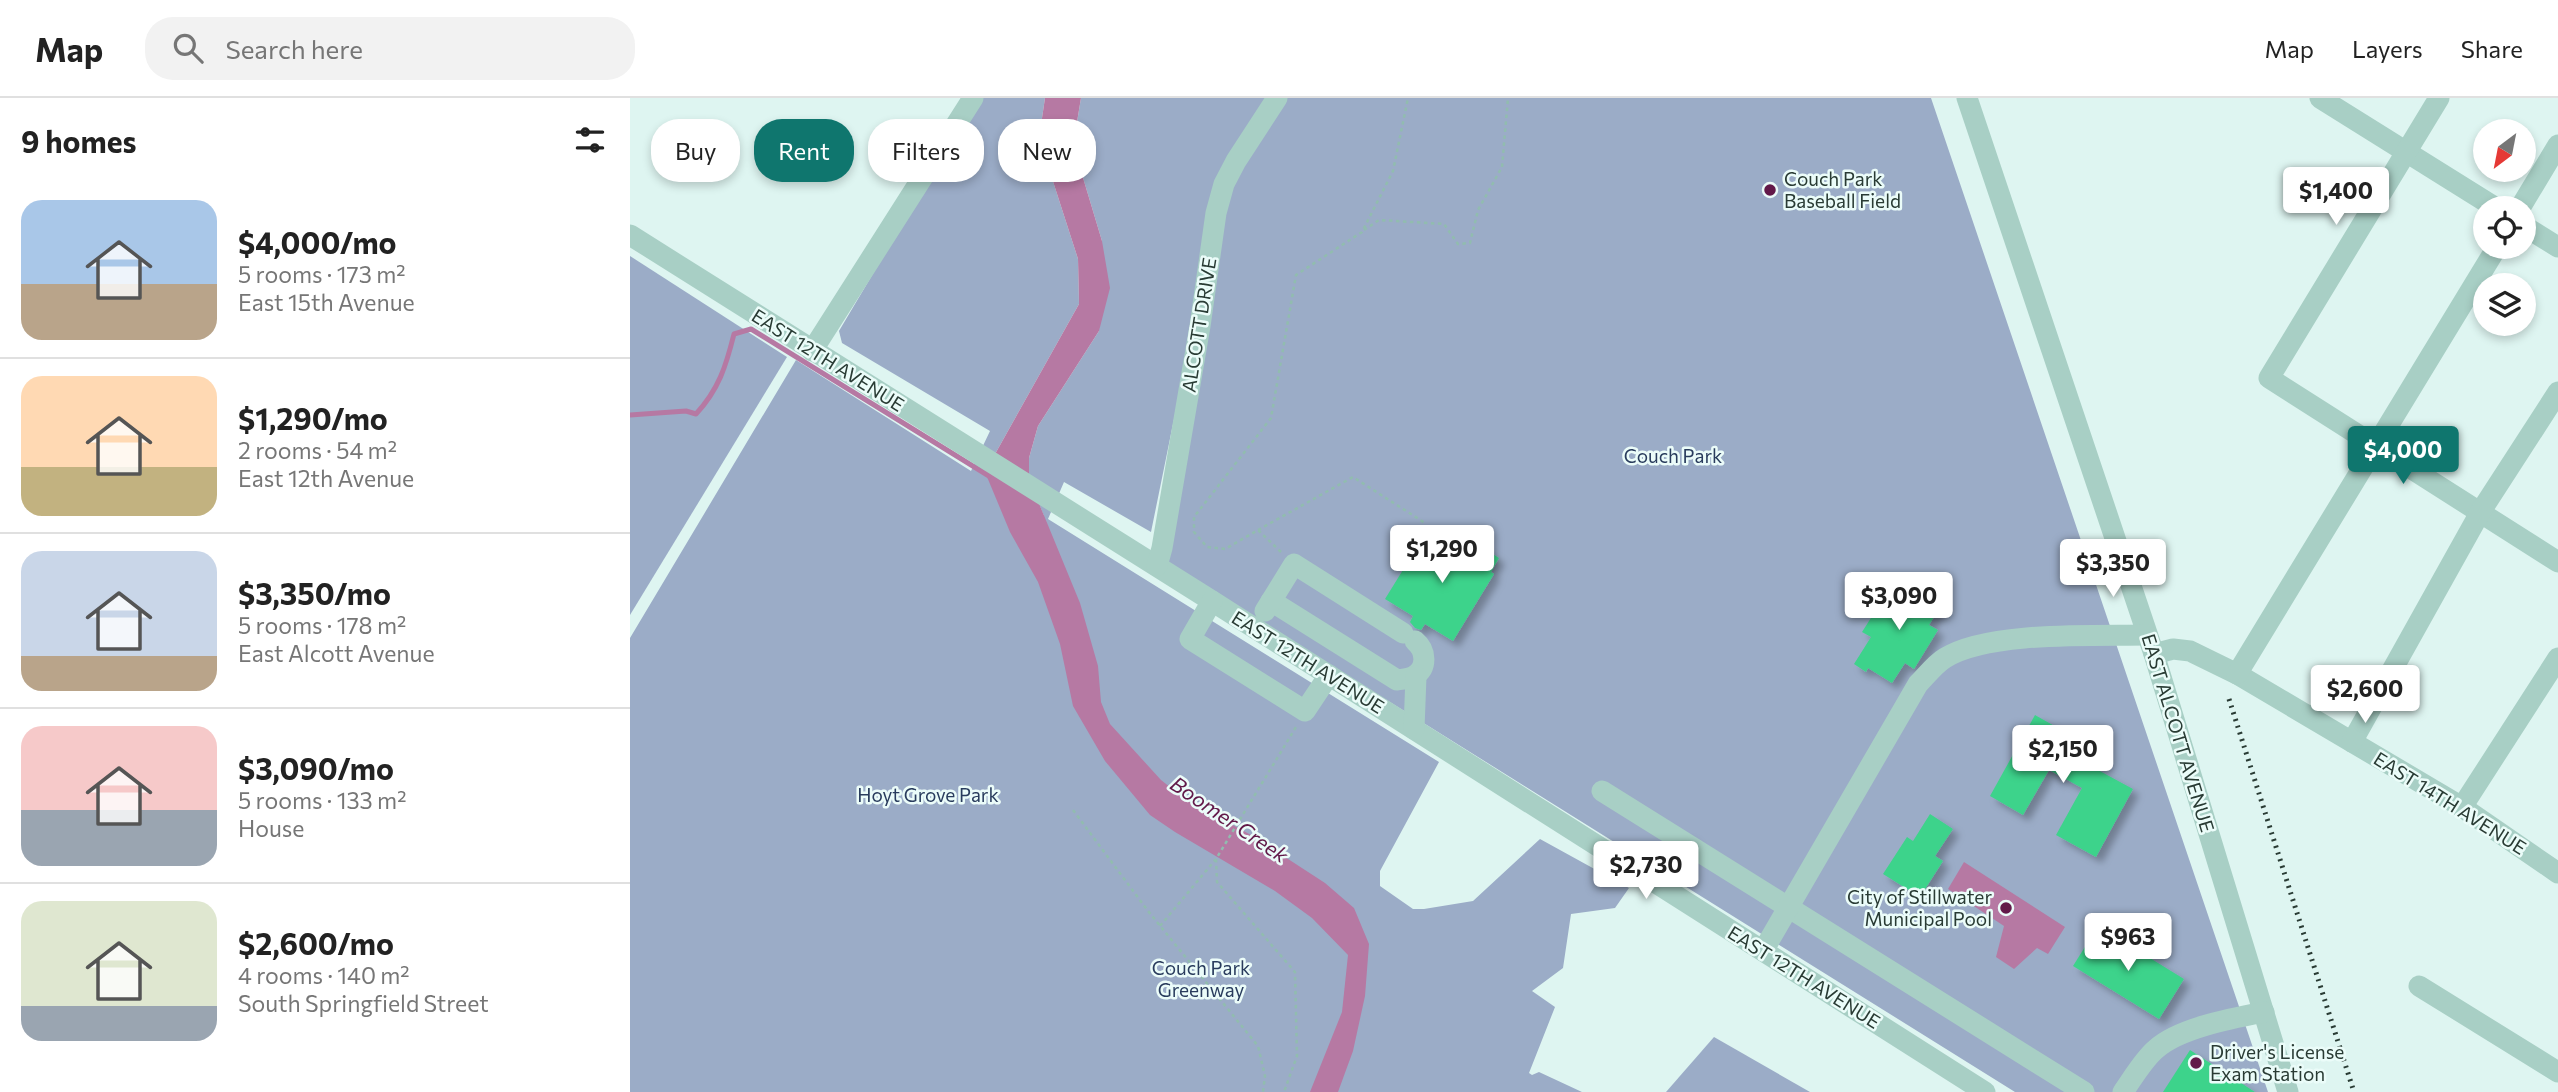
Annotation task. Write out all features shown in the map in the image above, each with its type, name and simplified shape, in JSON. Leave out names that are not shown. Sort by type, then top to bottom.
[{"type":"street","points":[[812,351],[973,98]]},
{"type":"street","name":"ALCOTT DRIVE","points":[[1157,566],[1163,548],[1224,184],[1277,98]]},
{"type":"street","name":"EAST ALCOTT AVENUE","points":[[1967,98],[2151,644],[2288,1092]]},
{"type":"street","points":[[2320,98],[2477,196]]},
{"type":"street","points":[[2439,98],[2269,378],[2558,562]]},
{"type":"street","points":[[2527,196],[2558,145]]},
{"type":"street","points":[[2536,233],[2558,247]]},
{"type":"street","name":"EAST 12TH AVENUE","points":[[630,235],[1393,715],[1984,1092]]},
{"type":"street","points":[[2238,674],[2490,259]]},
{"type":"street","points":[[2352,742],[2481,511],[2558,392]]},
{"type":"street","points":[[1254,628],[1294,564],[1422,647],[1422,668],[1406,678],[1393,715]]},
{"type":"street","points":[[1212,601],[1189,639],[1305,711],[1329,675]]},
{"type":"street","points":[[1271,601],[1406,678]]},
{"type":"street","name":"EAST 14TH AVENUE","points":[[1763,951],[1918,684],[1945,658],[1979,644],[2020,639],[2151,644],[2190,651],[2238,674],[2462,807],[2558,873]]},
{"type":"street","points":[[2462,807],[2558,658]]},
{"type":"street","points":[[1406,678],[1414,729]]},
{"type":"street","points":[[1602,791],[2084,1092]]},
{"type":"street","points":[[2419,986],[2558,1072]]},
{"type":"street","points":[[2123,1092],[2156,1048],[2203,1027],[2264,1012]]},
{"type":"path","points":[[1362,232],[1394,171],[1408,98]]},
{"type":"path","points":[[1425,523],[1353,477],[1225,549],[1208,547],[1194,532],[1194,517],[1271,418],[1296,275],[1379,220],[1444,224],[1458,244],[1470,243],[1478,210],[1503,167],[1508,98]]},
{"type":"path","points":[[1258,530],[1294,564]]},
{"type":"path","points":[[1160,926],[1216,859],[1305,711]]},
{"type":"path","points":[[1073,810],[1160,926],[1258,1046],[1265,1076],[1263,1092]]},
{"type":"path","points":[[1216,859],[1217,881],[1295,972],[1297,1056],[1284,1092]]},
{"type":"green space","points":[[977,98],[1045,98],[1042,119],[998,119],[998,182],[1053,182],[1078,259],[1079,304],[985,472],[1044,516],[1029,479],[1029,458],[1038,426],[1099,331],[1102,241],[1084,182],[1096,182],[1096,119],[1078,119],[1081,98],[1931,98],[2268,1092],[2015,1092],[1167,563],[1216,213],[1151,532],[1064,482],[1048,519],[1439,762],[1380,871],[1380,886],[1413,909],[1473,901],[1540,839],[1629,888],[1615,908],[1571,914],[1563,968],[1532,991],[1555,1007],[1529,1073],[1532,1075],[1539,1072],[1582,1092],[630,1092],[630,638],[796,360],[971,471],[990,431],[842,343],[839,331],[927,182],[984,182],[984,119],[965,119]]},
{"type":"green space","points":[[630,256],[787,357],[630,615]]},
{"type":"green space","points":[[1714,1037],[1810,1092],[1666,1092]]},
{"type":"shaded area","points":[[1045,98],[1081,98],[1078,119],[1042,119]]},
{"type":"shaded area","points":[[1053,182],[1084,182],[1102,241],[1110,288],[1099,331],[1038,426],[1029,458],[1029,479],[1080,603],[1098,666],[1101,702],[1110,724],[1161,780],[1185,799],[1251,835],[1325,883],[1354,908],[1369,944],[1365,996],[1353,1051],[1338,1092],[1310,1092],[1342,1012],[1348,955],[1312,918],[1275,891],[1150,815],[1105,761],[1073,706],[1060,644],[1038,582],[1010,532],[985,472],[1079,304],[1078,259]]},
{"type":"shaded area","name":"City of Stillwater Municipal Pool","points":[[1964,862],[2065,927],[2048,954],[2037,948],[2014,969],[1996,957],[2004,926],[1948,889]]},
{"type":"building","points":[[1427,531],[1467,556],[1472,548],[1479,552],[1482,547],[1499,558],[1491,572],[1494,574],[1453,641],[1425,624],[1421,630],[1415,628],[1410,622],[1413,616],[1385,599]]},
{"type":"building","points":[[1907,578],[1920,586],[1918,589],[1942,604],[1929,625],[1938,630],[1914,669],[1905,663],[1892,683],[1868,668],[1866,672],[1854,664],[1871,637],[1862,632],[1883,599],[1891,604]]},
{"type":"building","points":[[2035,715],[2081,741],[2072,756],[2133,789],[2096,857],[2056,835],[2082,788],[2049,770],[2023,815],[1990,796]]},
{"type":"building","points":[[1930,814],[1953,829],[1935,856],[1943,861],[1920,897],[1883,874],[1907,837],[1913,841]]},
{"type":"building","points":[[2098,926],[2184,979],[2159,1019],[2073,966]]},
{"type":"building","name":"Driver's License Exam Station","points":[[2190,1050],[2255,1092],[2163,1092]]},
{"type":"waterway","points":[[630,415],[686,411],[696,414],[721,377],[734,334],[751,329],[989,476]]},
{"type":"railway","points":[[2229,699],[2354,1092]]},
{"type":"place","name":"Couch Park Baseball Field","points":[[1770,190]]},
{"type":"place","name":"City of Stillwater Municipal Pool","points":[[2006,908]]},
{"type":"place","name":"Driver's License Exam Station","points":[[2196,1063]]},
{"type":"park label","name":"Couch Park","points":[[1673,456]]},
{"type":"park label","name":"Hoyt Grove Park","points":[[928,795]]},
{"type":"park label","name":"Couch Park Greenway","points":[[1201,979]]},
{"type":"water label","name":"Boomer Creek","points":[[1229,820]]}]
